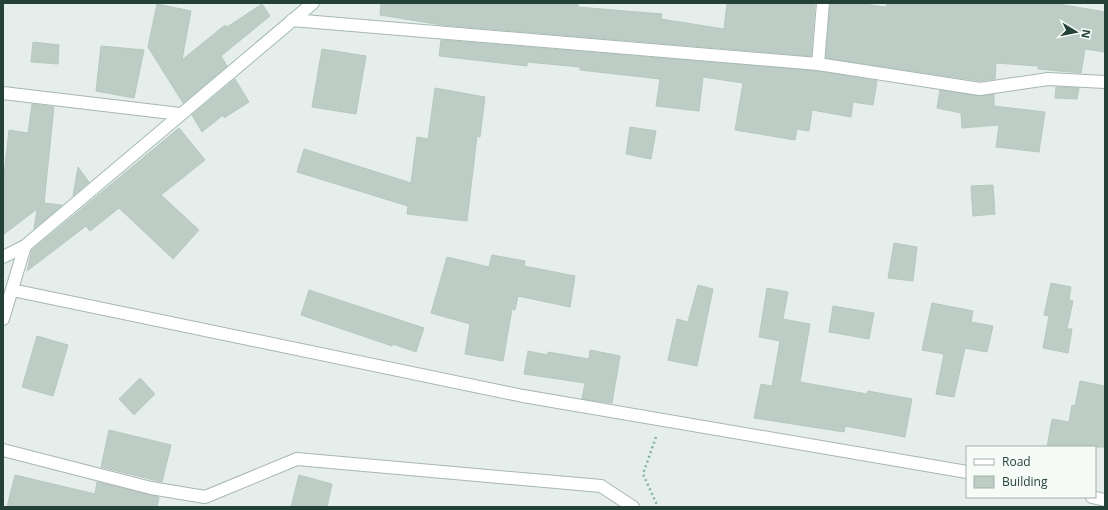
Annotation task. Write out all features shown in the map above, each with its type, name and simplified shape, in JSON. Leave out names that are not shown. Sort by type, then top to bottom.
[{"type":"street","points":[[3,257],[25,246],[313,3]]},
{"type":"street","points":[[818,64],[822,3]]},
{"type":"street","points":[[292,20],[818,64],[980,89],[1048,79],[1105,82]]},
{"type":"street","points":[[3,93],[180,114]]},
{"type":"street","points":[[3,319],[25,246]]},
{"type":"street","points":[[12,290],[523,396],[966,472]]},
{"type":"street","points":[[3,450],[151,488],[205,497],[297,459],[601,486],[633,507]]},
{"type":"path","points":[[658,507],[644,474],[662,419]]},
{"type":"building","points":[[381,3],[578,3],[578,7],[662,14],[661,19],[724,29],[727,3],[815,4],[811,56],[442,25],[380,15]]},
{"type":"building","points":[[830,3],[857,3],[886,7],[887,3],[1053,3],[1105,12],[1105,52],[1085,49],[1081,73],[1038,69],[1038,66],[996,63],[995,79],[980,81],[826,58]]},
{"type":"building","points":[[157,4],[191,11],[182,60],[225,25],[227,27],[262,4],[270,16],[221,56],[227,66],[183,103],[148,47]]},
{"type":"building","points":[[441,40],[817,71],[877,81],[873,105],[853,102],[851,117],[812,110],[809,131],[797,129],[795,140],[735,130],[743,83],[703,77],[699,111],[656,106],[660,79],[580,70],[580,67],[527,62],[527,66],[439,56]]},
{"type":"building","points":[[33,42],[59,45],[58,64],[31,62]]},
{"type":"building","points":[[101,46],[144,50],[134,98],[96,91]]},
{"type":"building","points":[[322,49],[366,56],[356,114],[312,107]]},
{"type":"building","points":[[235,79],[249,102],[224,118],[223,115],[202,132],[192,115]]},
{"type":"building","points":[[1056,87],[1079,88],[1077,99],[1055,98]]},
{"type":"building","points":[[435,88],[485,97],[480,137],[477,136],[467,221],[407,214],[408,206],[297,172],[304,149],[411,183],[417,137],[428,139]]},
{"type":"building","points":[[940,90],[979,96],[994,94],[994,106],[1045,112],[1039,152],[996,147],[999,125],[962,128],[961,113],[937,108]]},
{"type":"building","points":[[32,104],[54,107],[44,203],[62,205],[34,229],[37,209],[3,235],[3,184],[9,130],[28,133]]},
{"type":"building","points":[[630,127],[656,131],[651,159],[626,154]]},
{"type":"building","points":[[179,128],[205,160],[161,195],[199,230],[173,259],[119,208],[90,231],[86,226],[27,271],[32,250]]},
{"type":"building","points":[[78,167],[89,182],[73,196]]},
{"type":"building","points":[[993,185],[995,214],[973,216],[971,186]]},
{"type":"building","points":[[894,243],[917,247],[913,281],[888,278]]},
{"type":"building","points":[[492,255],[525,261],[524,266],[575,276],[570,307],[518,296],[515,310],[512,309],[503,361],[465,354],[470,324],[431,313],[447,257],[489,267]]},
{"type":"building","points":[[1051,283],[1071,287],[1069,300],[1073,301],[1067,329],[1072,329],[1068,353],[1043,348],[1049,316],[1044,315]]},
{"type":"building","points":[[698,285],[713,289],[697,366],[668,360],[677,319],[688,322]]},
{"type":"building","points":[[767,288],[788,292],[783,319],[810,324],[800,382],[867,394],[868,391],[912,399],[905,437],[845,426],[844,432],[754,418],[761,384],[772,386],[780,341],[759,337]]},
{"type":"building","points":[[309,290],[424,328],[416,352],[393,344],[392,346],[301,315]]},
{"type":"building","points":[[932,303],[973,311],[971,322],[993,326],[987,352],[965,348],[954,397],[936,394],[944,354],[922,350]]},
{"type":"building","points":[[833,306],[874,313],[869,339],[829,332]]},
{"type":"building","points":[[37,336],[68,345],[53,396],[22,387]]},
{"type":"building","points":[[590,350],[620,356],[612,403],[582,399],[585,383],[524,374],[528,351],[548,355],[548,352],[589,359]]},
{"type":"building","points":[[140,378],[155,394],[134,415],[119,399]]},
{"type":"building","points":[[1080,381],[1105,386],[1105,447],[1047,446],[1052,419],[1069,422],[1072,405],[1075,406]]},
{"type":"building","points":[[109,430],[171,445],[162,482],[101,467]]},
{"type":"building","points":[[15,475],[95,494],[97,482],[159,497],[157,507],[7,507]]},
{"type":"building","points":[[299,475],[332,484],[327,507],[291,507]]}]
